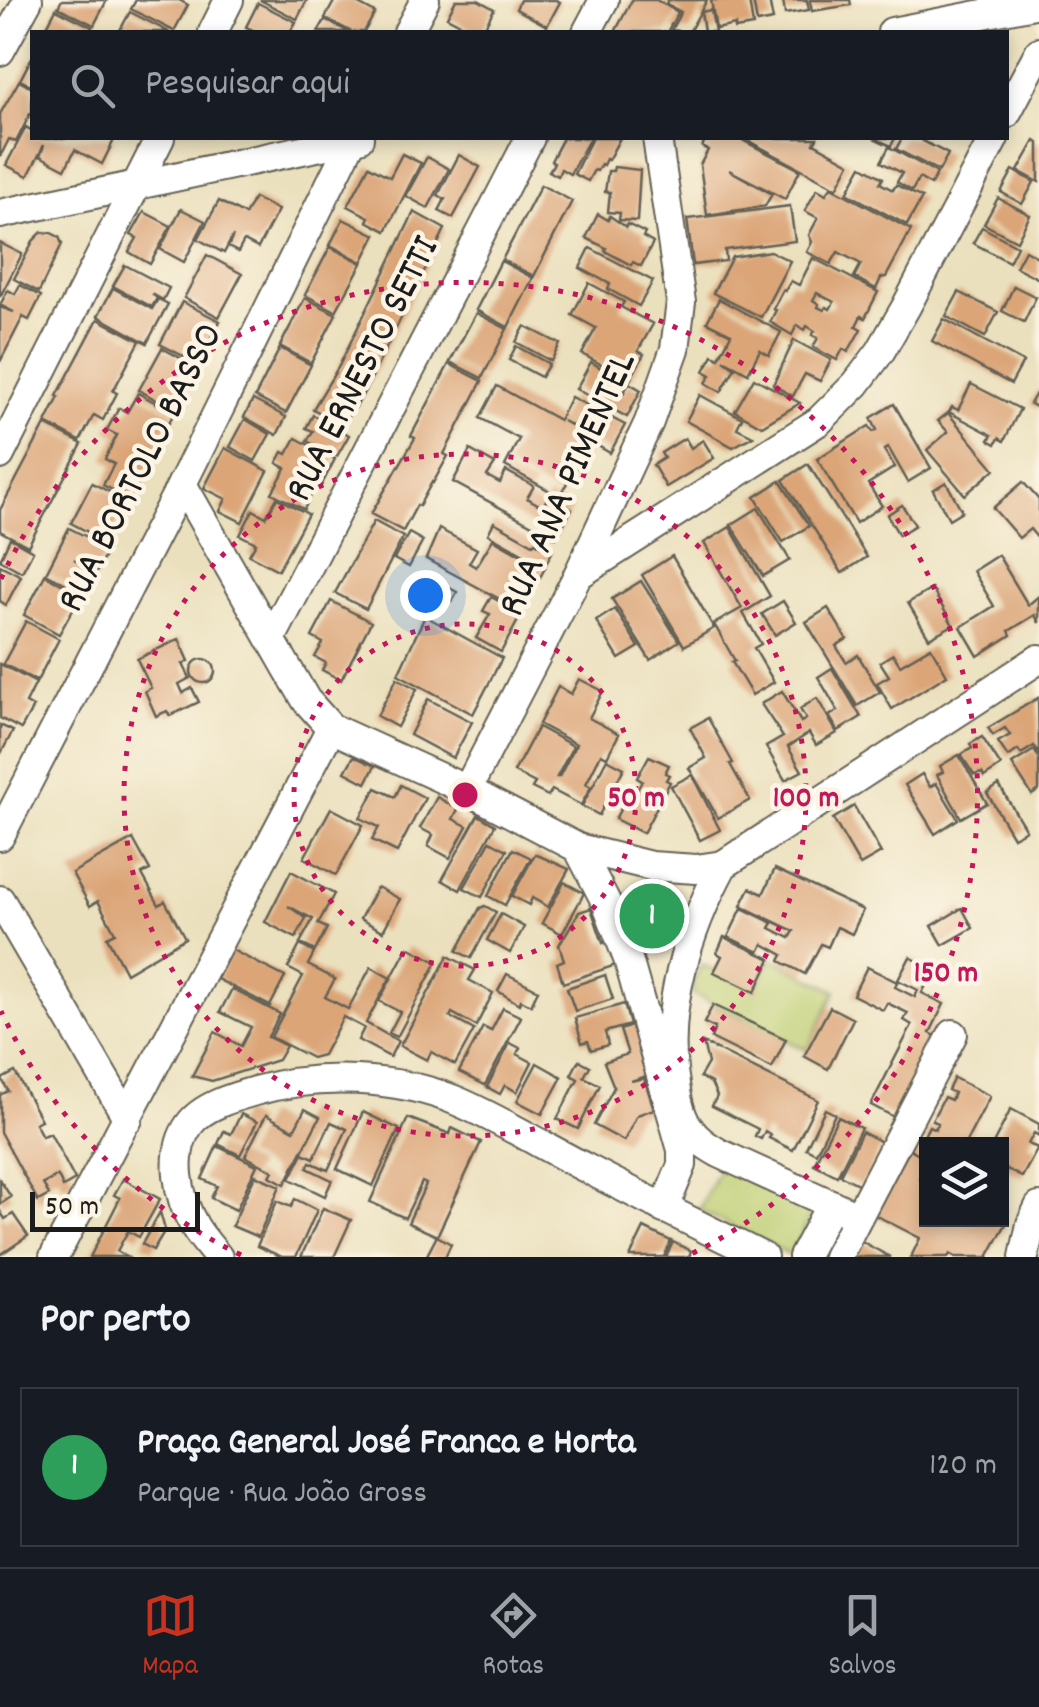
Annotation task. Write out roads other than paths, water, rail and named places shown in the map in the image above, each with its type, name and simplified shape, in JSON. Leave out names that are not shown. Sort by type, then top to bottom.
[{"type":"street","points":[[0,51],[28,0]]},
{"type":"street","points":[[214,30],[229,0]]},
{"type":"street","points":[[409,30],[425,0]]},
{"type":"street","points":[[587,30],[604,0]]},
{"type":"street","points":[[902,30],[1039,4]]},
{"type":"street","points":[[1009,108],[1039,52]]},
{"type":"street","points":[[0,456],[159,140]]},
{"type":"street","points":[[0,214],[346,140]]},
{"type":"street","name":"RUA BORTOLO BASSO","points":[[0,836],[354,140]]},
{"type":"street","name":"RUA ERNESTO SETTI","points":[[271,640],[529,140]]},
{"type":"street","name":"RUA ANA PIMENTEL","points":[[467,790],[578,575],[649,422],[675,349],[681,302],[658,140]]},
{"type":"street","points":[[578,575],[818,420],[856,384],[906,307],[993,140]]},
{"type":"street","points":[[182,484],[306,700],[331,728],[467,790],[578,848],[651,866],[696,869],[723,865],[1039,659]]},
{"type":"street","points":[[54,1257],[124,1112],[331,728]]},
{"type":"street","points":[[578,848],[607,904],[628,959],[682,1150],[678,1179],[664,1209]]},
{"type":"street","points":[[723,865],[705,898],[683,964],[673,1016],[671,1064],[678,1103],[687,1126],[702,1143],[857,1216]]},
{"type":"street","points":[[607,904],[624,878],[651,866]]},
{"type":"street","points":[[0,900],[124,1112]]},
{"type":"street","points":[[628,959],[639,970],[654,974],[670,972],[683,964]]},
{"type":"street","points":[[837,1257],[953,1034]]},
{"type":"street","points":[[218,1257],[195,1227],[182,1197],[177,1171],[186,1130],[196,1117],[236,1096],[280,1084],[340,1078],[414,1088],[457,1101],[763,1257]]},
{"type":"street","points":[[33,1257],[124,1112]]},
{"type":"street","points":[[678,1179],[690,1167],[719,1153]]},
{"type":"street","points":[[803,1257],[831,1204]]},
{"type":"street","points":[[1024,1257],[1039,1207]]},
{"type":"place","name":"Praça General José Franca e Horta","points":[[652,916]]}]
